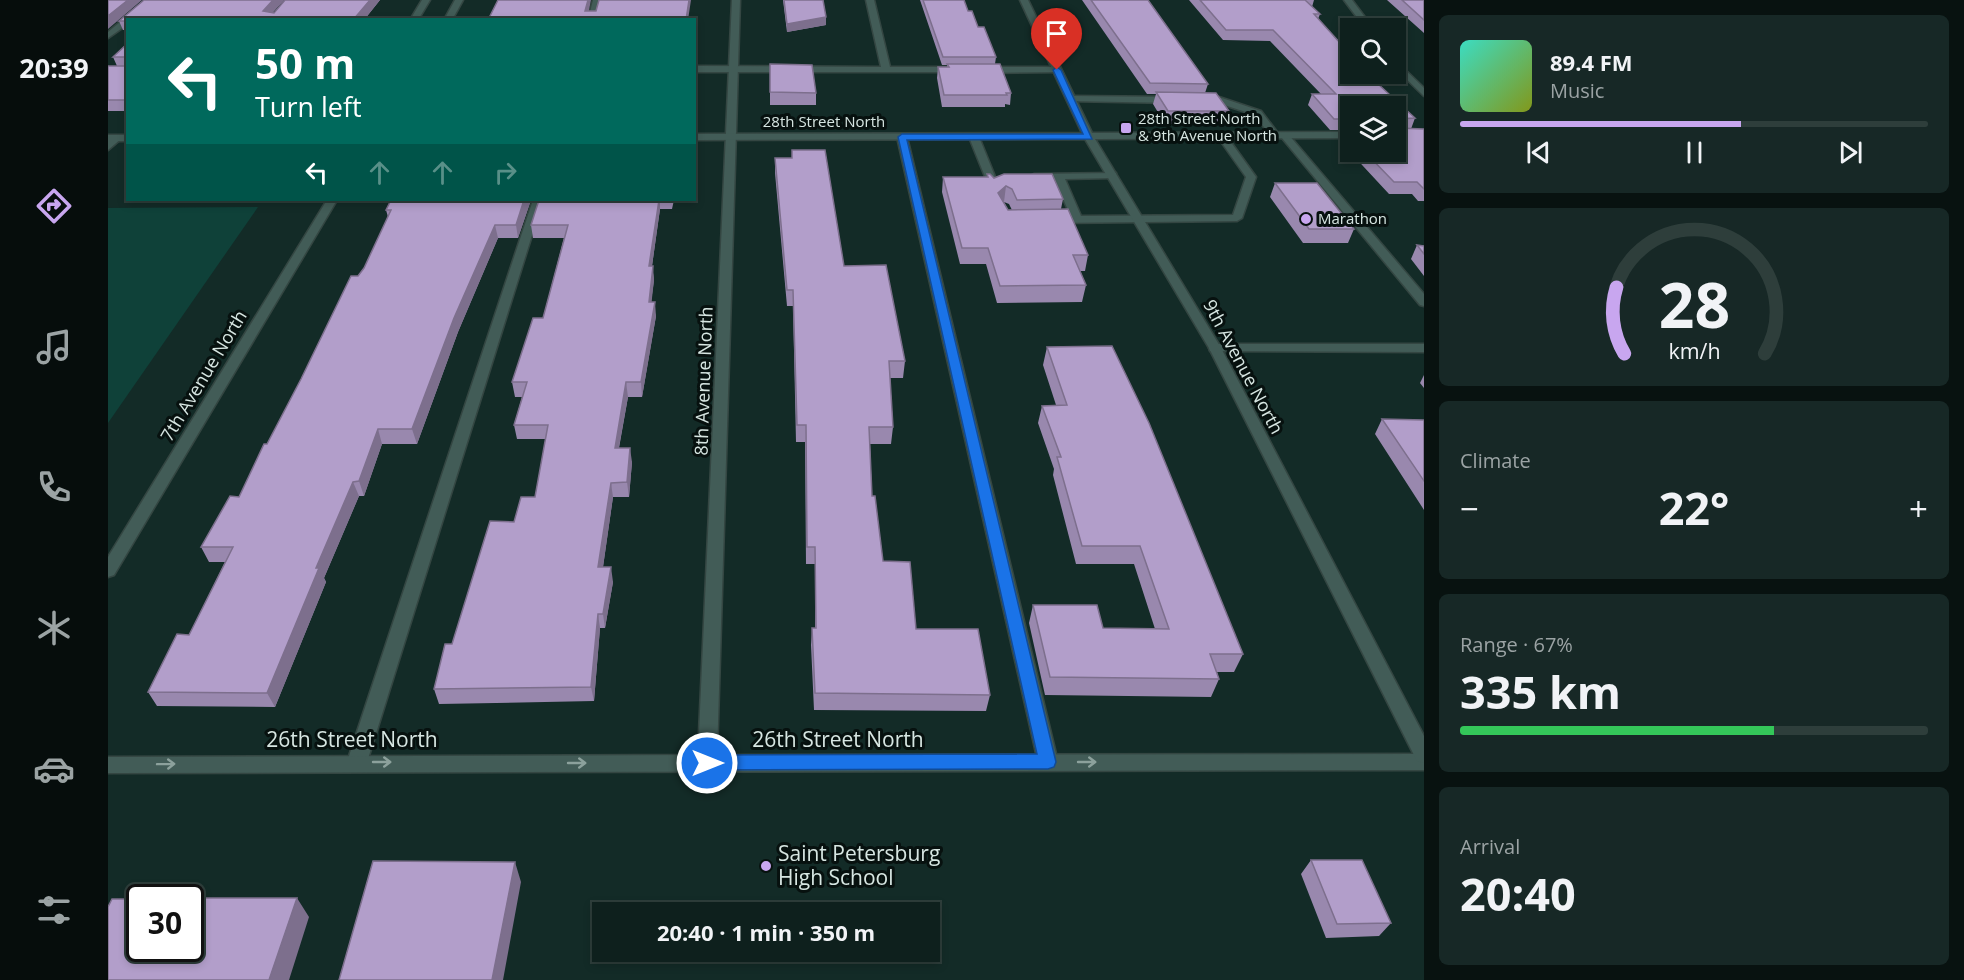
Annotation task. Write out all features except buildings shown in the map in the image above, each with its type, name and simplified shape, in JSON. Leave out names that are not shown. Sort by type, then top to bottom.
[{"type":"street","points":[[415,18],[426,0]]},
{"type":"street","points":[[449,18],[459,0]]},
{"type":"street","points":[[592,18],[597,0]]},
{"type":"street","name":"8th Avenue North","points":[[707,763],[736,0]]},
{"type":"street","points":[[870,0],[886,70]]},
{"type":"street","name":"9th Avenue North","points":[[1024,0],[1089,137],[1215,348],[1424,755]]},
{"type":"street","points":[[1348,0],[1362,18]]},
{"type":"street","points":[[130,18],[136,13]]},
{"type":"street","points":[[108,36],[126,22]]},
{"type":"street","points":[[696,69],[1057,70]]},
{"type":"street","points":[[1406,74],[1424,93]]},
{"type":"street","points":[[1071,99],[1185,100]]},
{"type":"street","points":[[1196,100],[1219,100],[1258,113],[1424,302]]},
{"type":"street","name":"28th Street North","points":[[696,137],[1340,135]]},
{"type":"street","points":[[1042,214],[1046,220],[1237,218],[1251,177],[1222,136]]},
{"type":"street","points":[[902,137],[1048,762]]},
{"type":"street","points":[[974,137],[995,189]]},
{"type":"street","points":[[108,147],[117,138]]},
{"type":"street","points":[[1030,189],[1026,177],[1112,176]]},
{"type":"street","points":[[1059,177],[1077,219]]},
{"type":"street","points":[[990,178],[1002,178]]},
{"type":"street","name":"7th Avenue North","points":[[108,571],[331,201]]},
{"type":"street","points":[[357,762],[538,201]]},
{"type":"street","points":[[1215,348],[1424,348]]},
{"type":"street","name":"26th Street North","points":[[108,765],[357,762],[1424,762]]},
{"type":"green space","points":[[258,207],[108,423],[108,208]]},
{"type":"place","name":"28th Street North & 9th Avenue North","points":[[1126,128]]},
{"type":"place","name":"Marathon","points":[[1306,219]]},
{"type":"place","name":"Saint Petersburg High School","points":[[766,866]]},
{"type":"route","points":[[707,763],[1048,762],[902,137],[1089,137],[1057,70]]}]
